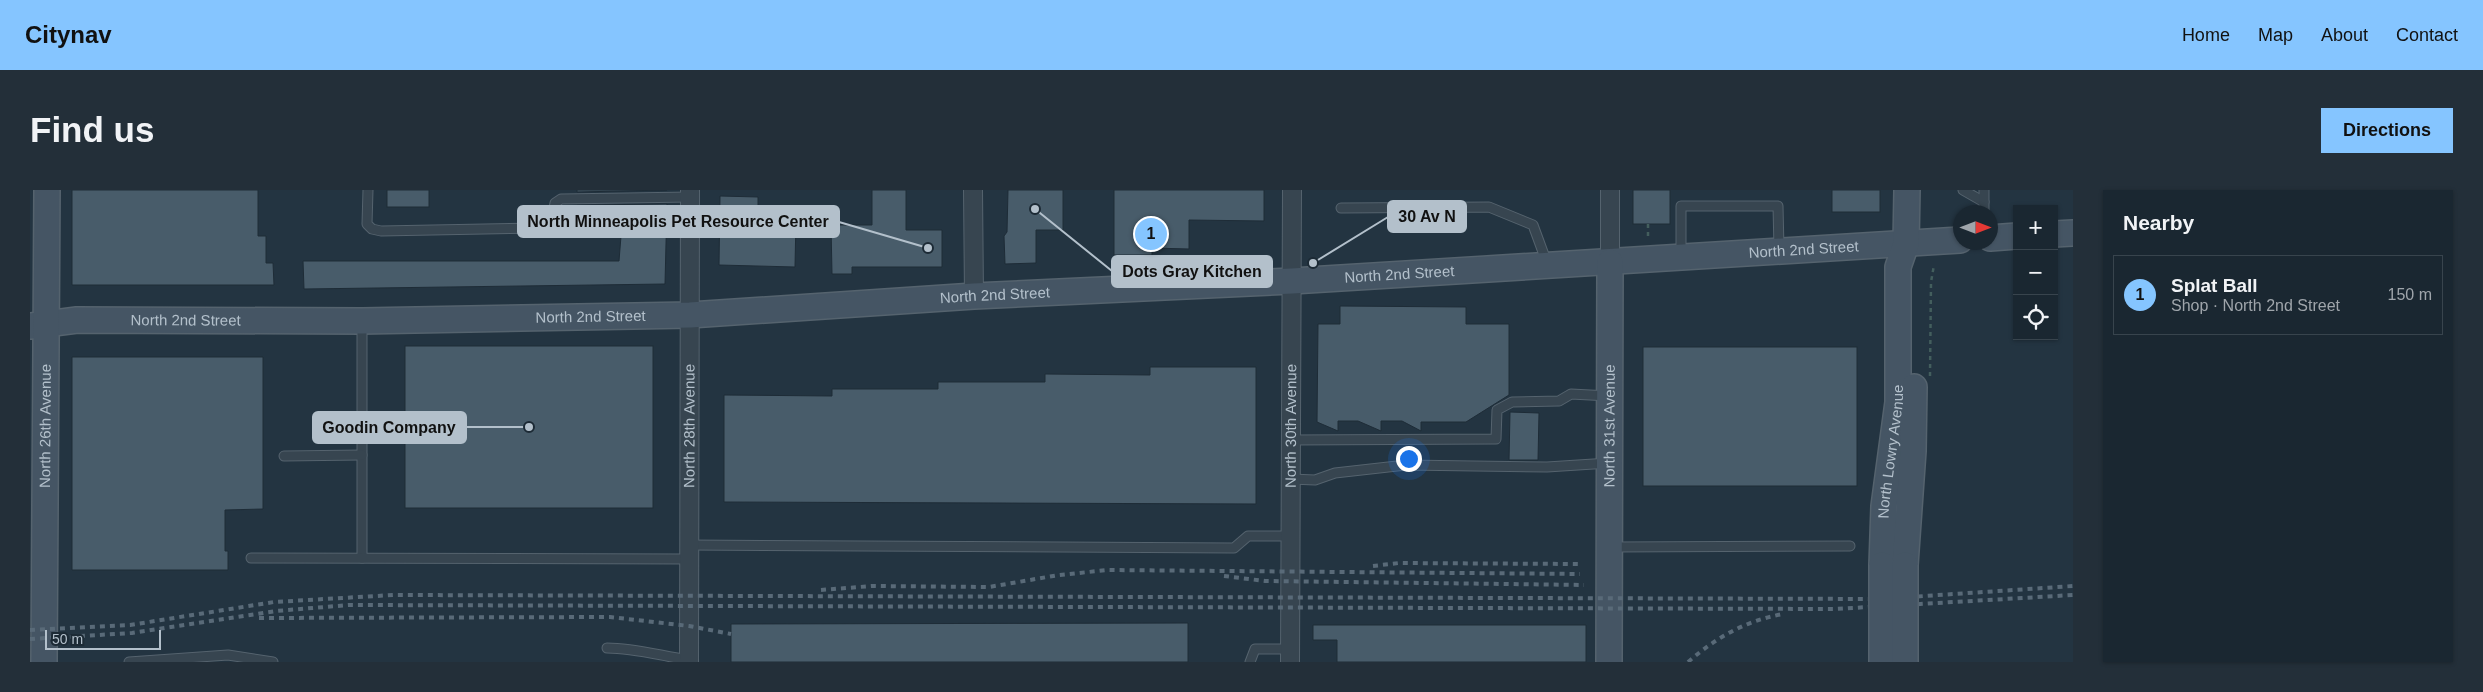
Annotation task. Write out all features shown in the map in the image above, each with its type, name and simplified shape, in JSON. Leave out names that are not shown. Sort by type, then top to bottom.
[{"type":"street","name":"North 26th Avenue","points":[[44,662],[38,324],[47,190]]},
{"type":"street","points":[[973,190],[974,296]]},
{"type":"street","name":"North 30th Avenue","points":[[1290,655],[1292,190]]},
{"type":"street","name":"North 31st Avenue","points":[[1609,662],[1610,190]]},
{"type":"street","name":"North Lowry Avenue","points":[[1905,662],[1894,565],[1884,506],[1898,402],[1898,267],[1906,244],[1907,190]]},
{"type":"street","name":"North 28th Avenue","points":[[689,661],[690,193]]},
{"type":"street","points":[[2058,234],[2073,233]]},
{"type":"street","points":[[1998,237],[2013,236]]},
{"type":"street","name":"North 2nd Street","points":[[38,324],[76,320],[362,321],[690,315],[974,296],[1292,281],[1953,241]]},
{"type":"street","name":"North Lowry Avenue","points":[[1882,662],[1894,565]]},
{"type":"lane","points":[[368,190],[367,224],[372,229],[381,231],[540,228],[552,219],[555,203],[561,199],[662,197],[690,193]]},
{"type":"lane","points":[[1963,190],[1984,202],[1984,190]]},
{"type":"lane","points":[[1681,257],[1681,206],[1778,206],[1779,251]]},
{"type":"lane","points":[[1341,208],[1489,207],[1533,225],[1548,265]]},
{"type":"lane","points":[[362,321],[362,558]]},
{"type":"lane","points":[[1291,440],[1496,439],[1497,410],[1512,402],[1559,401],[1571,394],[1610,396]]},
{"type":"lane","points":[[284,456],[362,455]]},
{"type":"lane","points":[[1291,479],[1315,480],[1335,473],[1406,465],[1547,467],[1610,463]]},
{"type":"lane","points":[[251,558],[362,558],[690,552],[1234,548],[1248,536],[1291,536]]},
{"type":"lane","points":[[1609,547],[1850,546]]},
{"type":"lane","points":[[607,648],[632,648],[644,653],[689,661]]},
{"type":"lane","points":[[1250,662],[1255,649],[1290,655]]},
{"type":"lane","points":[[129,662],[228,655],[273,662]]},
{"type":"path","points":[[1648,224],[1648,237]]},
{"type":"path","points":[[1930,336],[1931,282],[1934,266]]},
{"type":"building","points":[[72,190],[258,190],[258,236],[266,236],[266,263],[273,263],[274,285],[72,285]]},
{"type":"building","points":[[387,190],[429,190],[429,207],[387,207]]},
{"type":"building","points":[[577,190],[667,190],[577,192]]},
{"type":"building","points":[[872,190],[906,190],[906,230],[942,230],[942,267],[852,267],[852,274],[832,274],[831,225],[872,225]]},
{"type":"building","points":[[1008,190],[1063,190],[1063,230],[1036,230],[1036,263],[1005,264],[1004,236],[1007,232]]},
{"type":"building","points":[[1114,190],[1264,190],[1264,221],[1189,220],[1189,249],[1152,248],[1152,255],[1114,255]]},
{"type":"building","points":[[1633,190],[1670,190],[1670,224],[1633,224]]},
{"type":"building","points":[[1832,190],[1880,190],[1880,212],[1832,212]]},
{"type":"building","points":[[720,196],[758,197],[758,218],[796,218],[795,267],[719,265]]},
{"type":"building","points":[[667,204],[665,284],[304,289],[303,261],[619,261],[621,236],[578,236],[577,205]]},
{"type":"building","points":[[1340,306],[1466,307],[1466,324],[1509,324],[1509,395],[1466,422],[1421,422],[1421,431],[1402,421],[1381,421],[1381,431],[1358,421],[1338,421],[1338,431],[1317,422],[1318,324],[1340,324]]},
{"type":"building","points":[[405,346],[653,346],[653,508],[405,508]]},
{"type":"building","points":[[1643,347],[1857,347],[1857,486],[1643,486]]},
{"type":"building","points":[[72,357],[263,357],[263,509],[225,510],[225,551],[228,551],[228,570],[72,570]]},
{"type":"building","points":[[1150,367],[1256,367],[1256,504],[724,502],[724,395],[832,396],[832,389],[938,389],[938,382],[1045,382],[1045,374],[1150,375]]},
{"type":"building","points":[[1510,412],[1539,413],[1538,460],[1509,460]]},
{"type":"building","points":[[1188,623],[1188,662],[731,662],[731,624]]},
{"type":"building","points":[[1313,625],[1586,625],[1586,662],[1337,662],[1337,640],[1313,640]]},
{"type":"railway","points":[[1373,566],[1399,563],[1580,564]]},
{"type":"railway","points":[[821,590],[872,586],[989,587],[1059,575],[1108,570],[1580,574]]},
{"type":"railway","points":[[1224,576],[1265,581],[1584,585]]},
{"type":"railway","points":[[30,630],[130,625],[274,602],[393,595],[1880,599],[2073,586]]},
{"type":"railway","points":[[30,639],[132,633],[276,611],[349,605],[1835,609],[2073,595]]},
{"type":"railway","points":[[1688,662],[1732,631],[1756,621],[1783,614]]},
{"type":"railway","points":[[259,618],[610,617],[689,626],[731,634]]},
{"type":"place","name":"Dots Gray Kitchen","points":[[1035,209]]},
{"type":"place","name":"Splat Ball","points":[[1151,234]]},
{"type":"place","name":"North Minneapolis Pet Resource Center","points":[[928,248]]},
{"type":"place","name":"30 Av N","points":[[1313,263]]},
{"type":"place","name":"Goodin Company","points":[[529,427]]}]
